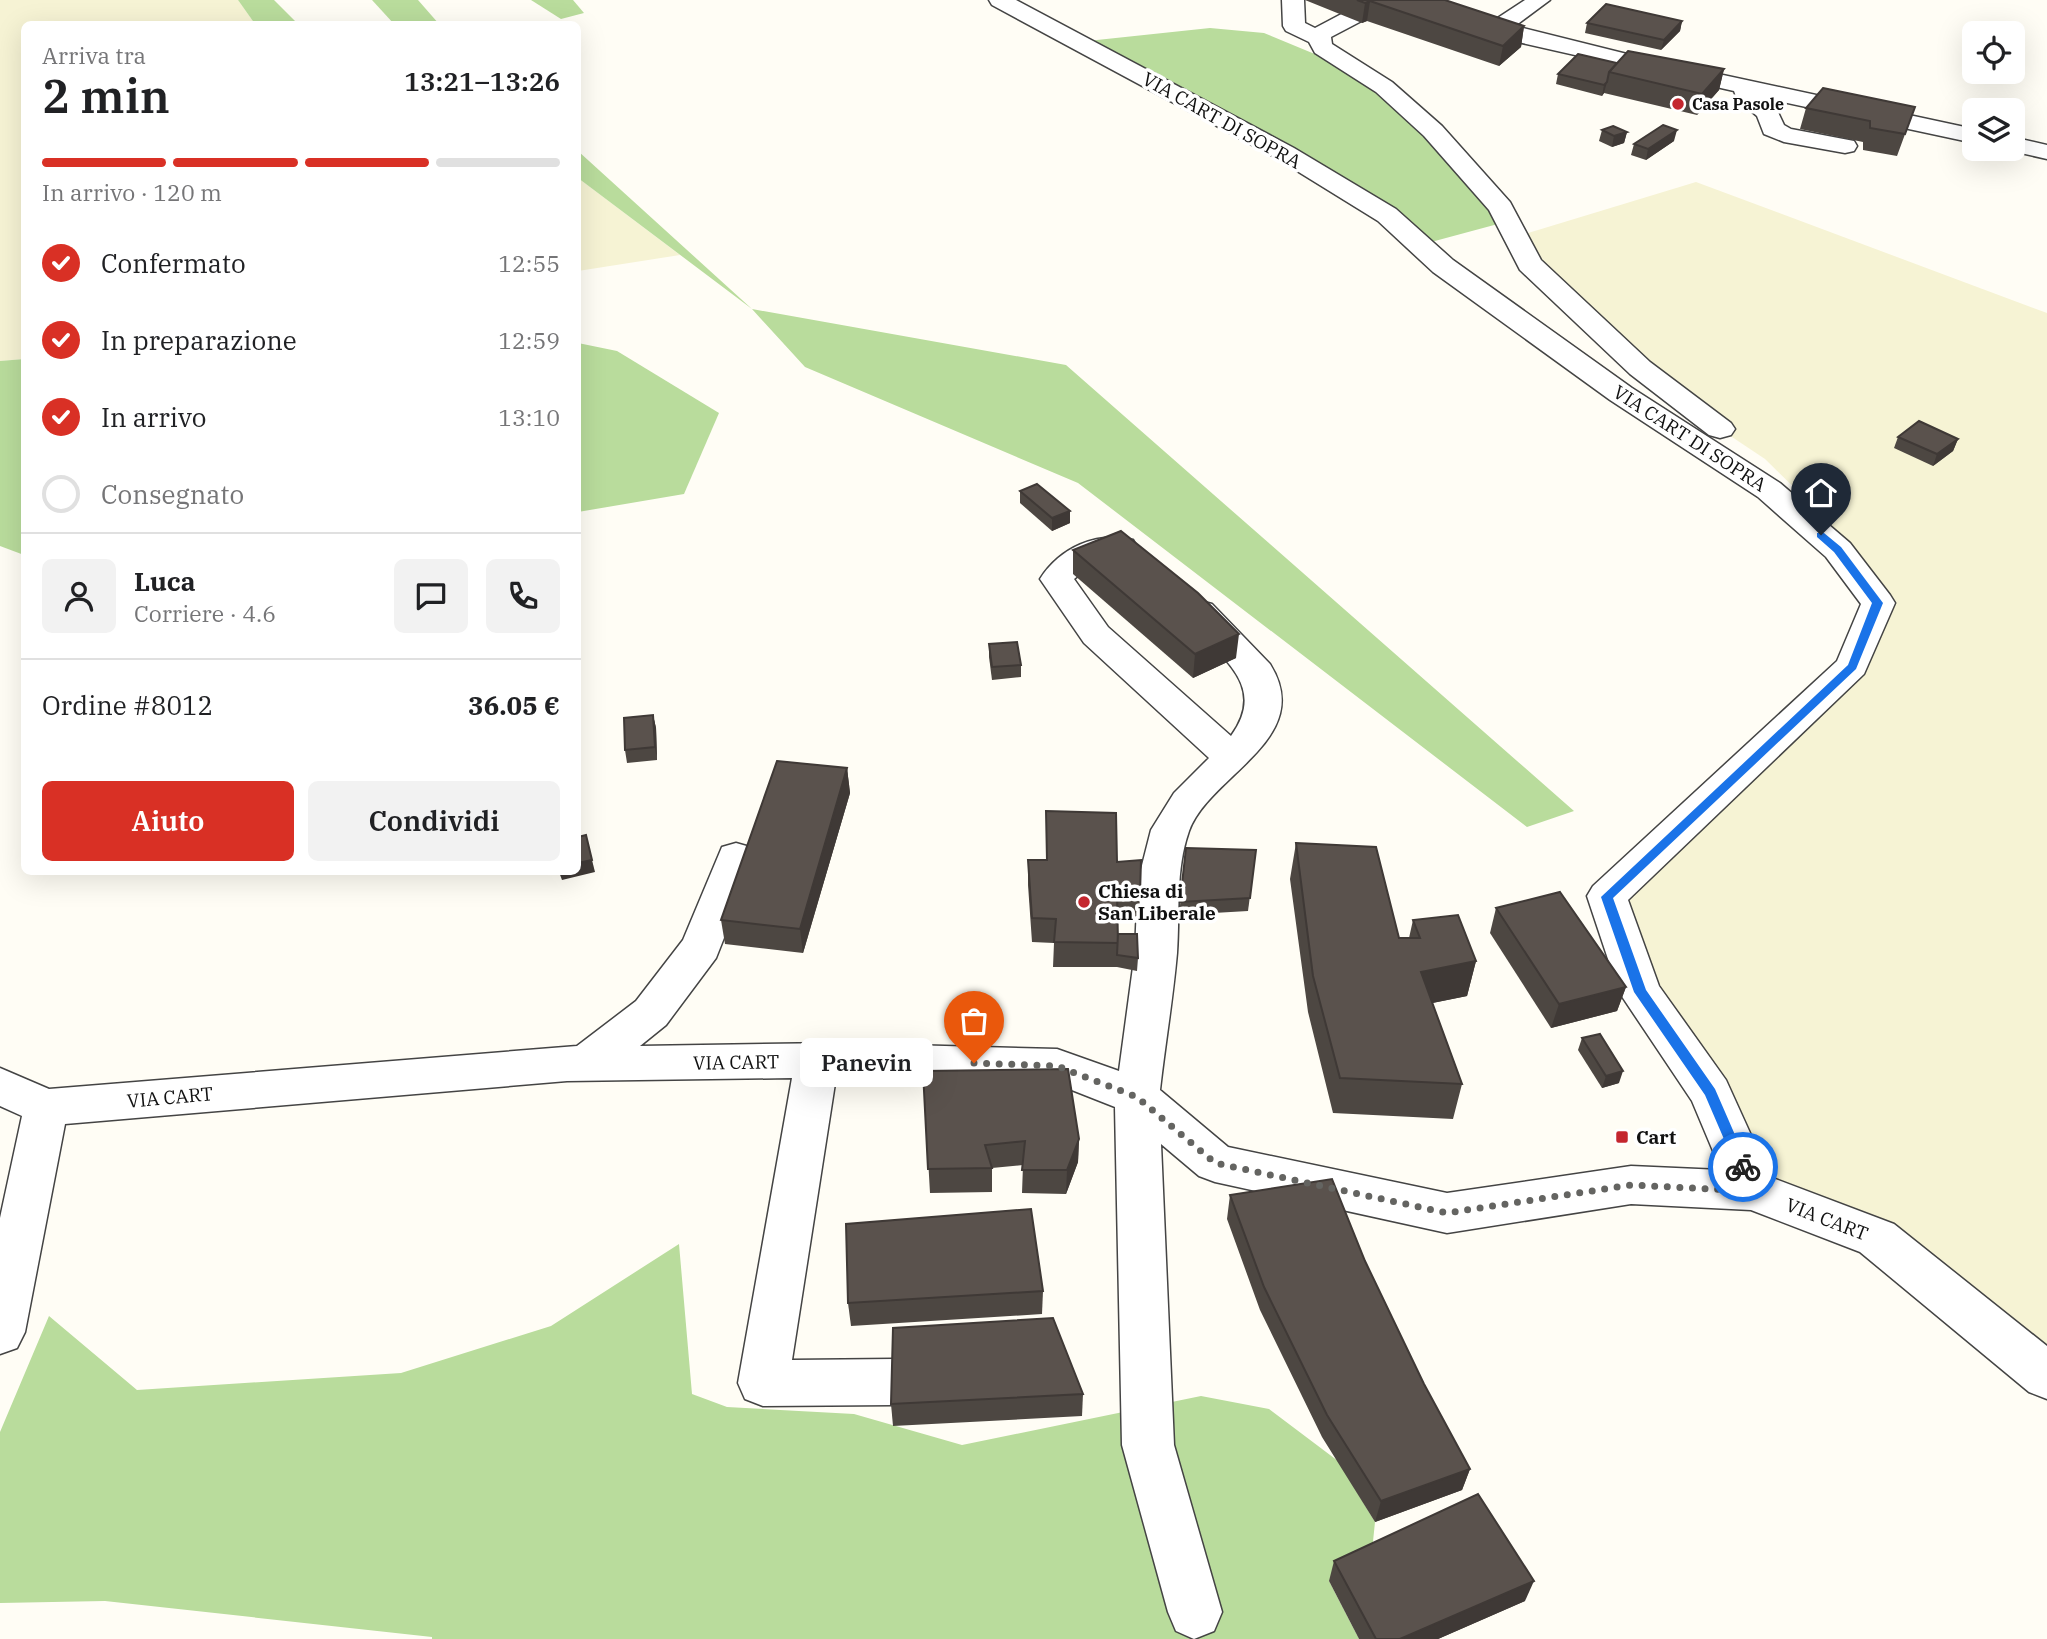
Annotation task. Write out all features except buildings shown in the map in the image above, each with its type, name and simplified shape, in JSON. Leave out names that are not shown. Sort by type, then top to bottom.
[{"type":"street","name":"VIA CART DI SOPRA","points":[[1000,0],[1285,153],[1387,215],[1454,274],[1621,394],[1769,490],[1838,550],[1878,603]]},
{"type":"street","points":[[1293,0],[1294,26],[1318,38],[1323,47],[1384,87],[1433,131],[1501,207],[1530,264],[1584,318],[1696,413],[1765,458],[1818,511],[1861,560],[1878,603],[1852,666],[1607,897],[1640,992],[1710,1093],[1753,1191]]},
{"type":"street","points":[[1318,38],[1329,27],[1384,0]]},
{"type":"street","points":[[1495,30],[1539,0]]},
{"type":"street","points":[[1457,17],[1563,56],[1747,88],[1962,133]]},
{"type":"street","points":[[1747,88],[1745,94],[1768,113],[1773,129],[1784,135],[1845,146]]},
{"type":"street","points":[[2025,147],[2047,152]]},
{"type":"street","points":[[1153,563],[1137,549],[1106,547],[1064,565],[1057,579],[1096,635],[1232,758]]},
{"type":"street","points":[[1181,592],[1257,672],[1263,700],[1258,724],[1232,758],[1187,802],[1170,830],[1158,881],[1156,952],[1137,1097],[1148,1445],[1195,1612]]},
{"type":"street","points":[[584,1064],[651,1013],[701,947],[736,858]]},
{"type":"street","points":[[817,1060],[763,1383],[894,1382]]},
{"type":"street","name":"VIA CART","points":[[46,1108],[584,1064],[817,1060],[1057,1066],[1137,1097],[1215,1163],[1447,1213],[1631,1185],[1753,1191],[1878,1238],[2047,1376]]},
{"type":"street","points":[[0,1086],[46,1108],[0,1332]]},
{"type":"shaded area","points":[[0,0],[238,0],[253,21],[21,21],[21,359],[0,361]]},
{"type":"shaded area","points":[[581,180],[680,255],[581,271]]},
{"type":"shaded area","points":[[1696,182],[2047,313],[2047,1376],[1878,1238],[1753,1191],[1607,896],[1852,666],[1878,603],[1861,560],[1818,511],[1765,459],[1696,413],[1640,368],[1518,236]]},
{"type":"green space","points":[[238,0],[274,0],[295,21],[253,21]]},
{"type":"green space","points":[[372,0],[418,0],[436,21],[391,21]]},
{"type":"green space","points":[[531,0],[573,0],[584,13],[561,19]]},
{"type":"green space","points":[[1210,28],[1264,33],[1363,74],[1509,221],[1420,245],[1387,215],[1078,42]]},
{"type":"green space","points":[[581,154],[752,309],[581,180]]},
{"type":"green space","points":[[752,309],[1066,365],[1574,811],[1527,827],[1078,483],[805,367]]},
{"type":"green space","points":[[581,344],[617,351],[719,413],[684,494],[581,511]]},
{"type":"green space","points":[[21,359],[21,554],[0,546],[0,361]]},
{"type":"green space","points":[[679,1244],[692,1394],[727,1407],[854,1414],[962,1445],[1201,1396],[1269,1409],[1338,1461],[1375,1522],[1371,1561],[1329,1581],[1359,1639],[432,1639],[105,1601],[0,1603],[0,1432],[49,1316],[137,1390],[401,1373],[551,1326]]},
{"type":"way so far","points":[[974,1063],[1057,1066],[1137,1097],[1215,1163],[1447,1213],[1631,1185],[1753,1191],[1743,1167]]},
{"type":"place","name":"Casa Pasole","points":[[1678,104]]},
{"type":"place","name":"Chiesa di San Liberale","points":[[1084,902]]},
{"type":"place","name":"Panevin","points":[[974,1063]]},
{"type":"place","name":"Cart","points":[[1622,1137]]},
{"type":"route","points":[[1743,1167],[1710,1093],[1640,992],[1607,897],[1852,666],[1878,603],[1838,550],[1821,535]]}]
